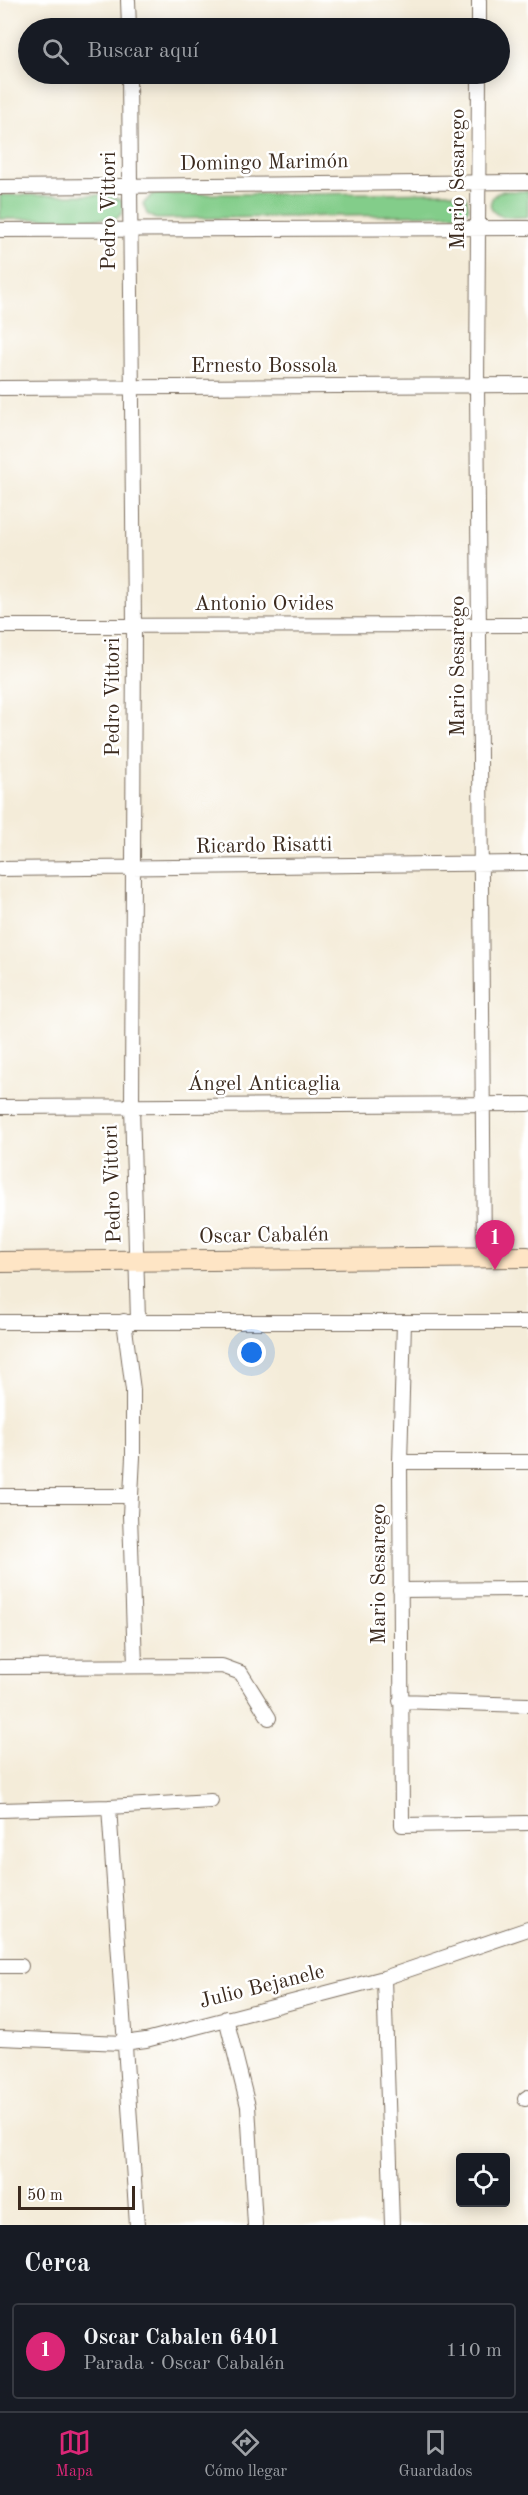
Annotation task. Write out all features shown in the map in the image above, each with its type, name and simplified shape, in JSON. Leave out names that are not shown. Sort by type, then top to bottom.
[{"type":"main road","name":"Oscar Cabalén","points":[[0,1262],[528,1257]]},
{"type":"street","points":[[128,0],[129,18]]},
{"type":"street","points":[[479,0],[479,18]]},
{"type":"street","name":"Pedro Vittori","points":[[129,84],[134,624],[132,1106],[137,1261],[131,1321],[133,1390],[131,1496],[135,1665]]},
{"type":"street","name":"Mario Sesarego","points":[[479,84],[478,626],[484,1257]]},
{"type":"street","name":"Domingo Marimón","points":[[0,187],[528,182]]},
{"type":"street","points":[[0,230],[528,228]]},
{"type":"street","name":"Ernesto Bossola","points":[[0,388],[528,385]]},
{"type":"street","name":"Antonio Ovides","points":[[0,626],[528,625]]},
{"type":"street","name":"Ricardo Risatti","points":[[0,869],[528,863]]},
{"type":"street","name":"Ángel Anticaglia","points":[[0,1107],[528,1104]]},
{"type":"street","points":[[0,1322],[528,1322]]},
{"type":"street","name":"Mario Sesarego","points":[[404,1322],[400,1462],[402,1825],[528,1823]]},
{"type":"street","points":[[400,1462],[528,1462]]},
{"type":"street","points":[[0,1496],[131,1496]]},
{"type":"street","points":[[400,1590],[528,1589]]},
{"type":"street","points":[[0,1667],[222,1666],[241,1673],[269,1718]]},
{"type":"street","points":[[400,1701],[528,1705]]},
{"type":"street","points":[[0,1810],[211,1801]]},
{"type":"street","points":[[109,1807],[120,1943],[123,2043],[137,2225]]},
{"type":"street","name":"Julio Bejanele","points":[[0,2038],[123,2043],[146,2040],[384,1978],[528,1929]]},
{"type":"street","points":[[0,1965],[21,1965]]},
{"type":"street","points":[[384,1978],[392,2225]]},
{"type":"street","points":[[226,2018],[248,2106],[255,2225]]},
{"type":"green space","points":[[502,191],[528,191],[528,217],[506,217],[492,209],[492,199]]},
{"type":"green space","points":[[447,192],[466,196],[469,208],[464,214],[156,219],[147,214],[143,204],[153,194]]},
{"type":"green space","points":[[0,195],[106,195],[121,200],[123,208],[122,213],[115,219],[0,219]]},
{"type":"place","name":"Oscar Cabalen 6401","points":[[495,1270]]}]
